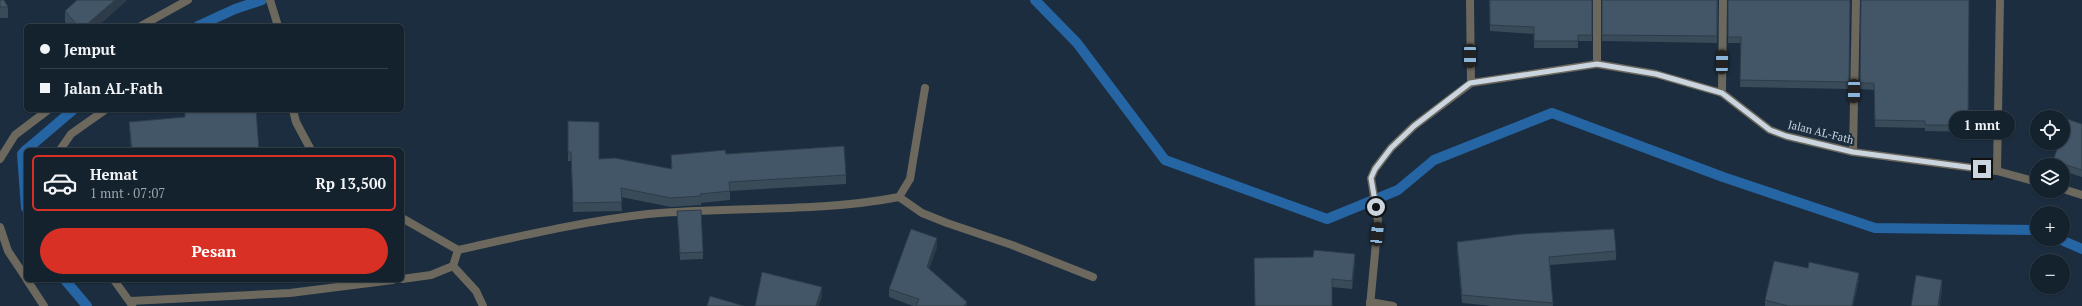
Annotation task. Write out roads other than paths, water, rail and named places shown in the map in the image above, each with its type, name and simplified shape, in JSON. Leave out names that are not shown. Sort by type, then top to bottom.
[{"type":"street","points":[[145,24],[188,0]]},
{"type":"street","points":[[270,0],[278,24]]},
{"type":"street","points":[[1394,306],[1370,304],[1378,221],[1371,178],[1375,169],[1391,148],[1414,126],[1470,83],[1470,0]]},
{"type":"street","points":[[1597,0],[1597,64]]},
{"type":"street","points":[[1722,93],[1723,0]]},
{"type":"street","points":[[1853,152],[1856,0]]},
{"type":"street","points":[[1997,171],[2000,0]]},
{"type":"street","name":"Jalan AL-Fath","points":[[1470,83],[1597,64],[1656,74],[1722,93],[1770,130],[1786,136],[1853,152],[1997,171],[2030,180]]},
{"type":"street","points":[[404,219],[458,250],[568,225],[649,214],[805,207],[879,201],[898,197],[910,179],[925,88]]},
{"type":"street","points":[[0,159],[15,135],[45,112]]},
{"type":"street","points":[[61,148],[71,134],[102,112]]},
{"type":"street","points":[[294,112],[296,122],[309,148]]},
{"type":"street","points":[[2070,191],[2082,195]]},
{"type":"street","points":[[898,197],[922,213],[1012,245],[1093,277]]},
{"type":"street","points":[[0,227],[8,251],[24,275]]},
{"type":"street","points":[[453,266],[458,250]]},
{"type":"street","points":[[404,279],[431,275],[453,266]]},
{"type":"street","points":[[453,266],[476,291],[484,306]]},
{"type":"street","points":[[29,282],[44,306]]},
{"type":"street","points":[[116,282],[132,304],[290,293],[377,282]]},
{"type":"waterway","points":[[202,24],[235,9],[262,0]]},
{"type":"waterway","points":[[1035,0],[1077,43],[1165,160],[1327,219],[1398,190],[1434,160],[1552,113],[1723,177],[1875,228],[2030,230]]},
{"type":"waterway","points":[[28,148],[71,112]]},
{"type":"waterway","points":[[24,152],[22,154],[24,181]]},
{"type":"waterway","points":[[2070,244],[2082,249]]},
{"type":"waterway","points":[[67,282],[87,306]]}]
